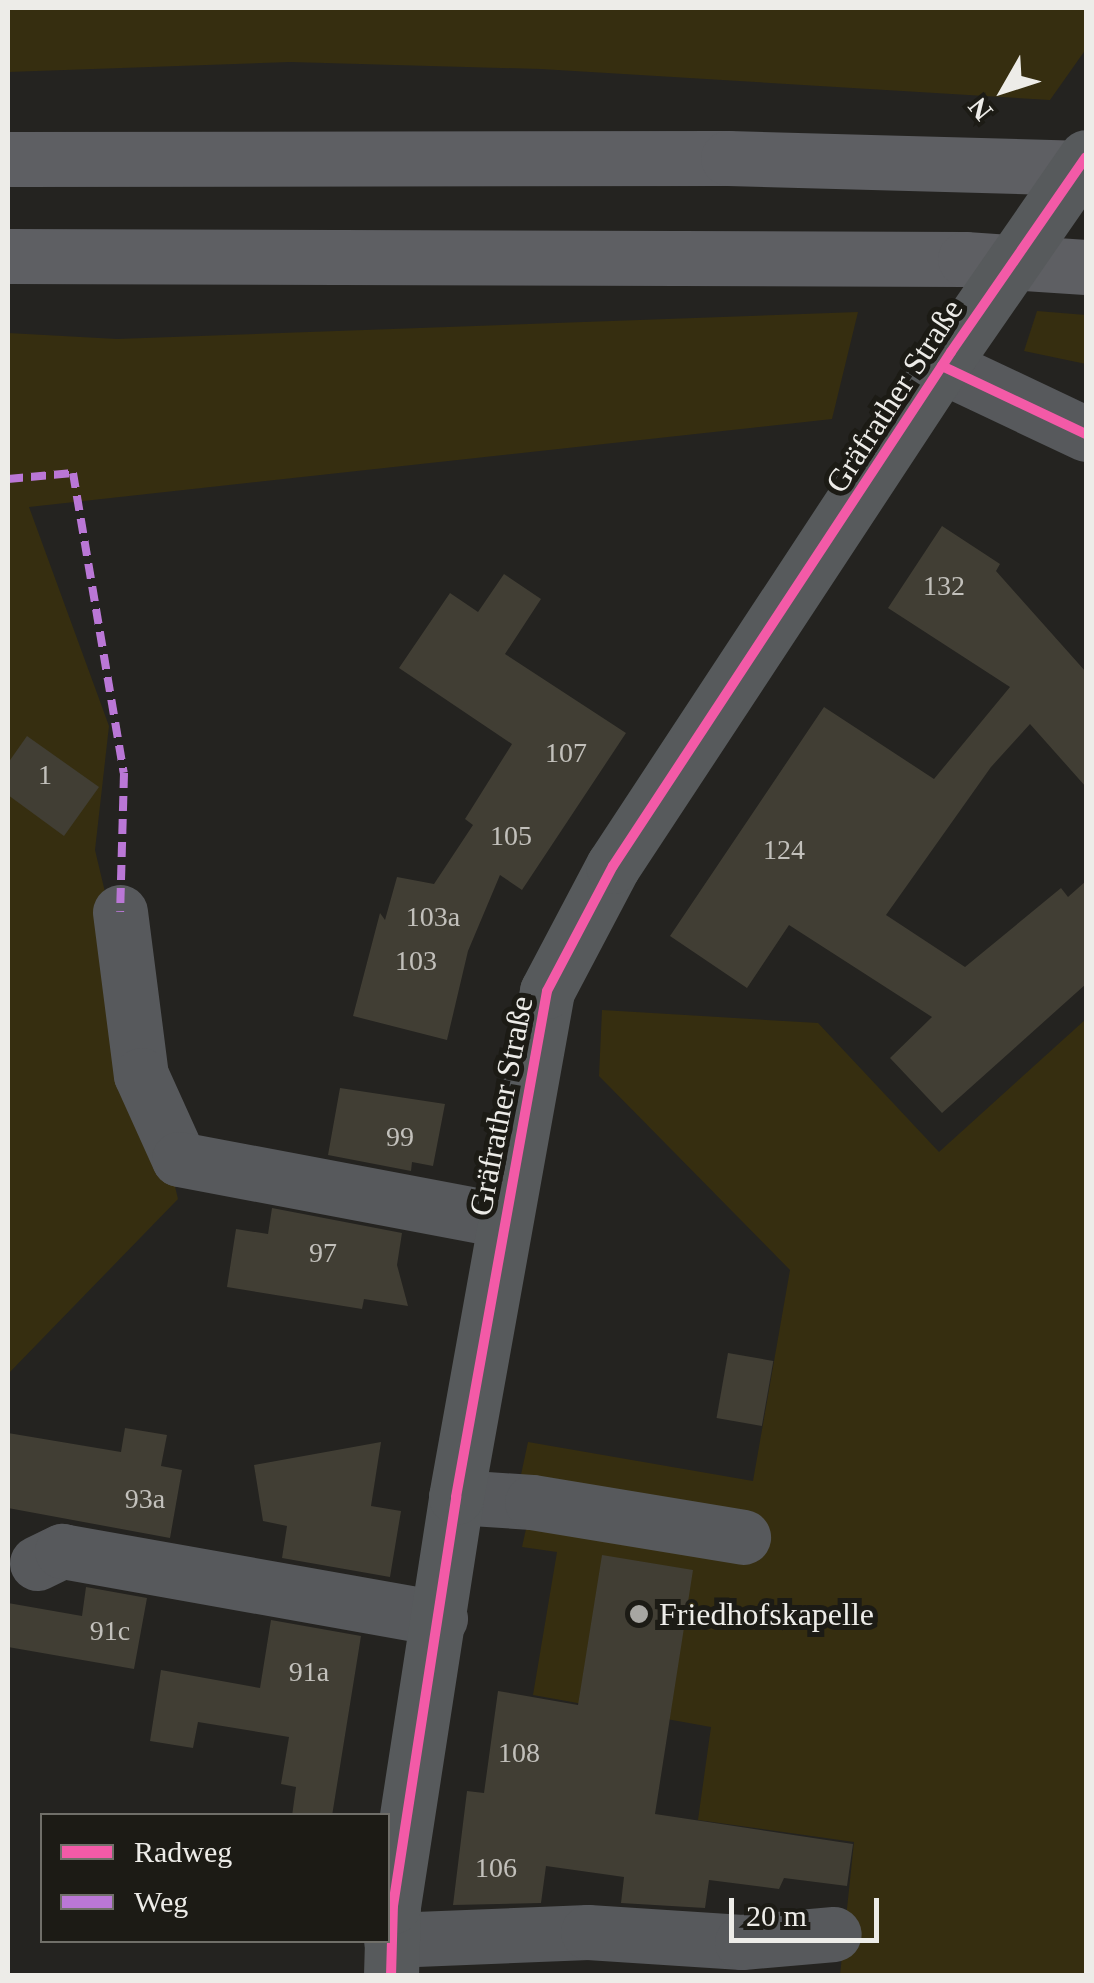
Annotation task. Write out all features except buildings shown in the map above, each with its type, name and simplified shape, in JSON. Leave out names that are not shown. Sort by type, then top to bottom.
[{"type":"highway","points":[[8,159],[728,158],[1086,168]]},
{"type":"highway","points":[[8,256],[965,259],[1086,268]]},
{"type":"main road","name":"Gräfrather Straße","points":[[391,1958],[456,1497],[547,991],[613,866],[947,359],[1086,156]]},
{"type":"street","points":[[947,359],[1086,434]]},
{"type":"street","name":"Gräfrather Straße","points":[[120,912],[141,1076],[179,1158],[504,1220]]},
{"type":"street","points":[[456,1497],[532,1502],[743,1537]]},
{"type":"street","points":[[37,1563],[62,1551],[440,1618]]},
{"type":"street","points":[[391,1958],[588,1932],[742,1942],[834,1934]]},
{"type":"shaded area","points":[[8,8],[1086,8],[1086,49],[1050,100],[541,69],[290,62],[8,72]]},
{"type":"shaded area","points":[[1037,311],[1086,315],[1086,364],[1024,351]]},
{"type":"shaded area","points":[[858,312],[832,419],[29,507],[109,726],[95,850],[178,1199],[8,1374],[8,333],[117,339]]},
{"type":"shaded area","points":[[602,1010],[818,1023],[939,1152],[1086,1019],[1086,1975],[840,1975],[854,1842],[698,1820],[711,1727],[533,1695],[557,1552],[522,1547],[532,1502],[519,1484],[528,1442],[753,1481],[790,1270],[599,1076]]},
{"type":"marked path","points":[[8,479],[73,473],[124,773],[120,912]]},
{"type":"cycle path","points":[[391,1976],[393,1906],[456,1497],[547,991],[613,866],[951,352],[1086,157]]},
{"type":"cycle path","points":[[942,366],[1086,434]]},
{"type":"place","name":"Friedhofskapelle","points":[[639,1614]]}]
